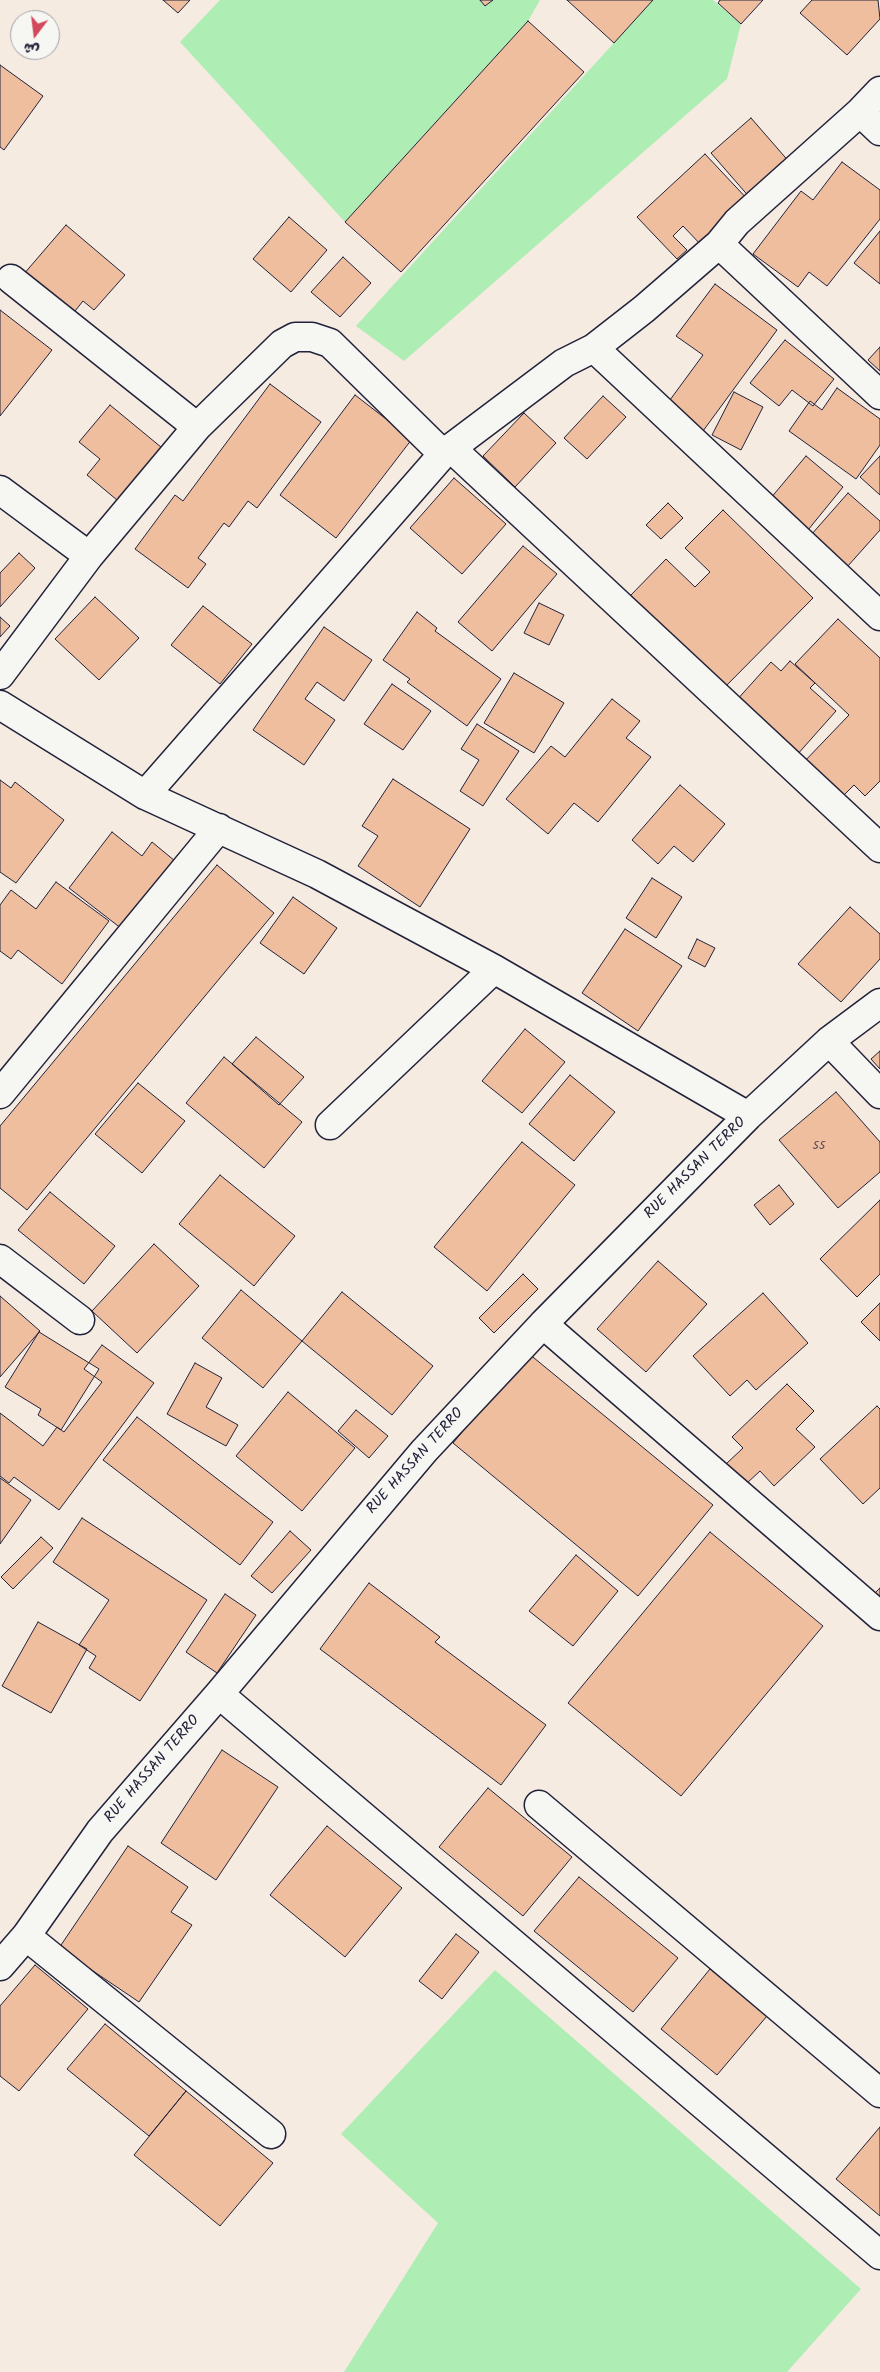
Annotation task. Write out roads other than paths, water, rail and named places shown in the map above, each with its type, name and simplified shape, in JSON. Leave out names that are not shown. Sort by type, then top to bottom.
[{"type":"street","points":[[145,795],[447,451],[564,362],[594,348],[644,310],[719,244],[737,222],[860,112],[880,91]]},
{"type":"street","points":[[860,112],[880,131]]},
{"type":"street","points":[[719,244],[880,395]]},
{"type":"street","points":[[11,279],[197,427]]},
{"type":"street","points":[[0,675],[89,556],[197,427],[282,344],[295,337],[312,337],[330,343],[880,848]]},
{"type":"street","points":[[594,348],[880,616]]},
{"type":"street","points":[[0,490],[89,556]]},
{"type":"street","points":[[0,705],[145,795],[317,874],[494,969],[748,1116]]},
{"type":"street","points":[[0,1094],[219,828]]},
{"type":"street","points":[[330,1125],[494,969]]},
{"type":"street","name":"RUE HASSAN TERRO","points":[[0,1966],[26,1936],[100,1831],[219,1694],[424,1451],[543,1324],[748,1116],[829,1041],[880,1003]]},
{"type":"street","points":[[829,1041],[880,1094]]},
{"type":"street","points":[[0,1259],[80,1320]]},
{"type":"street","points":[[543,1324],[880,1616]]},
{"type":"street","points":[[219,1694],[880,2255]]},
{"type":"street","points":[[539,1805],[880,2093]]},
{"type":"street","points":[[26,1936],[270,2134]]}]
